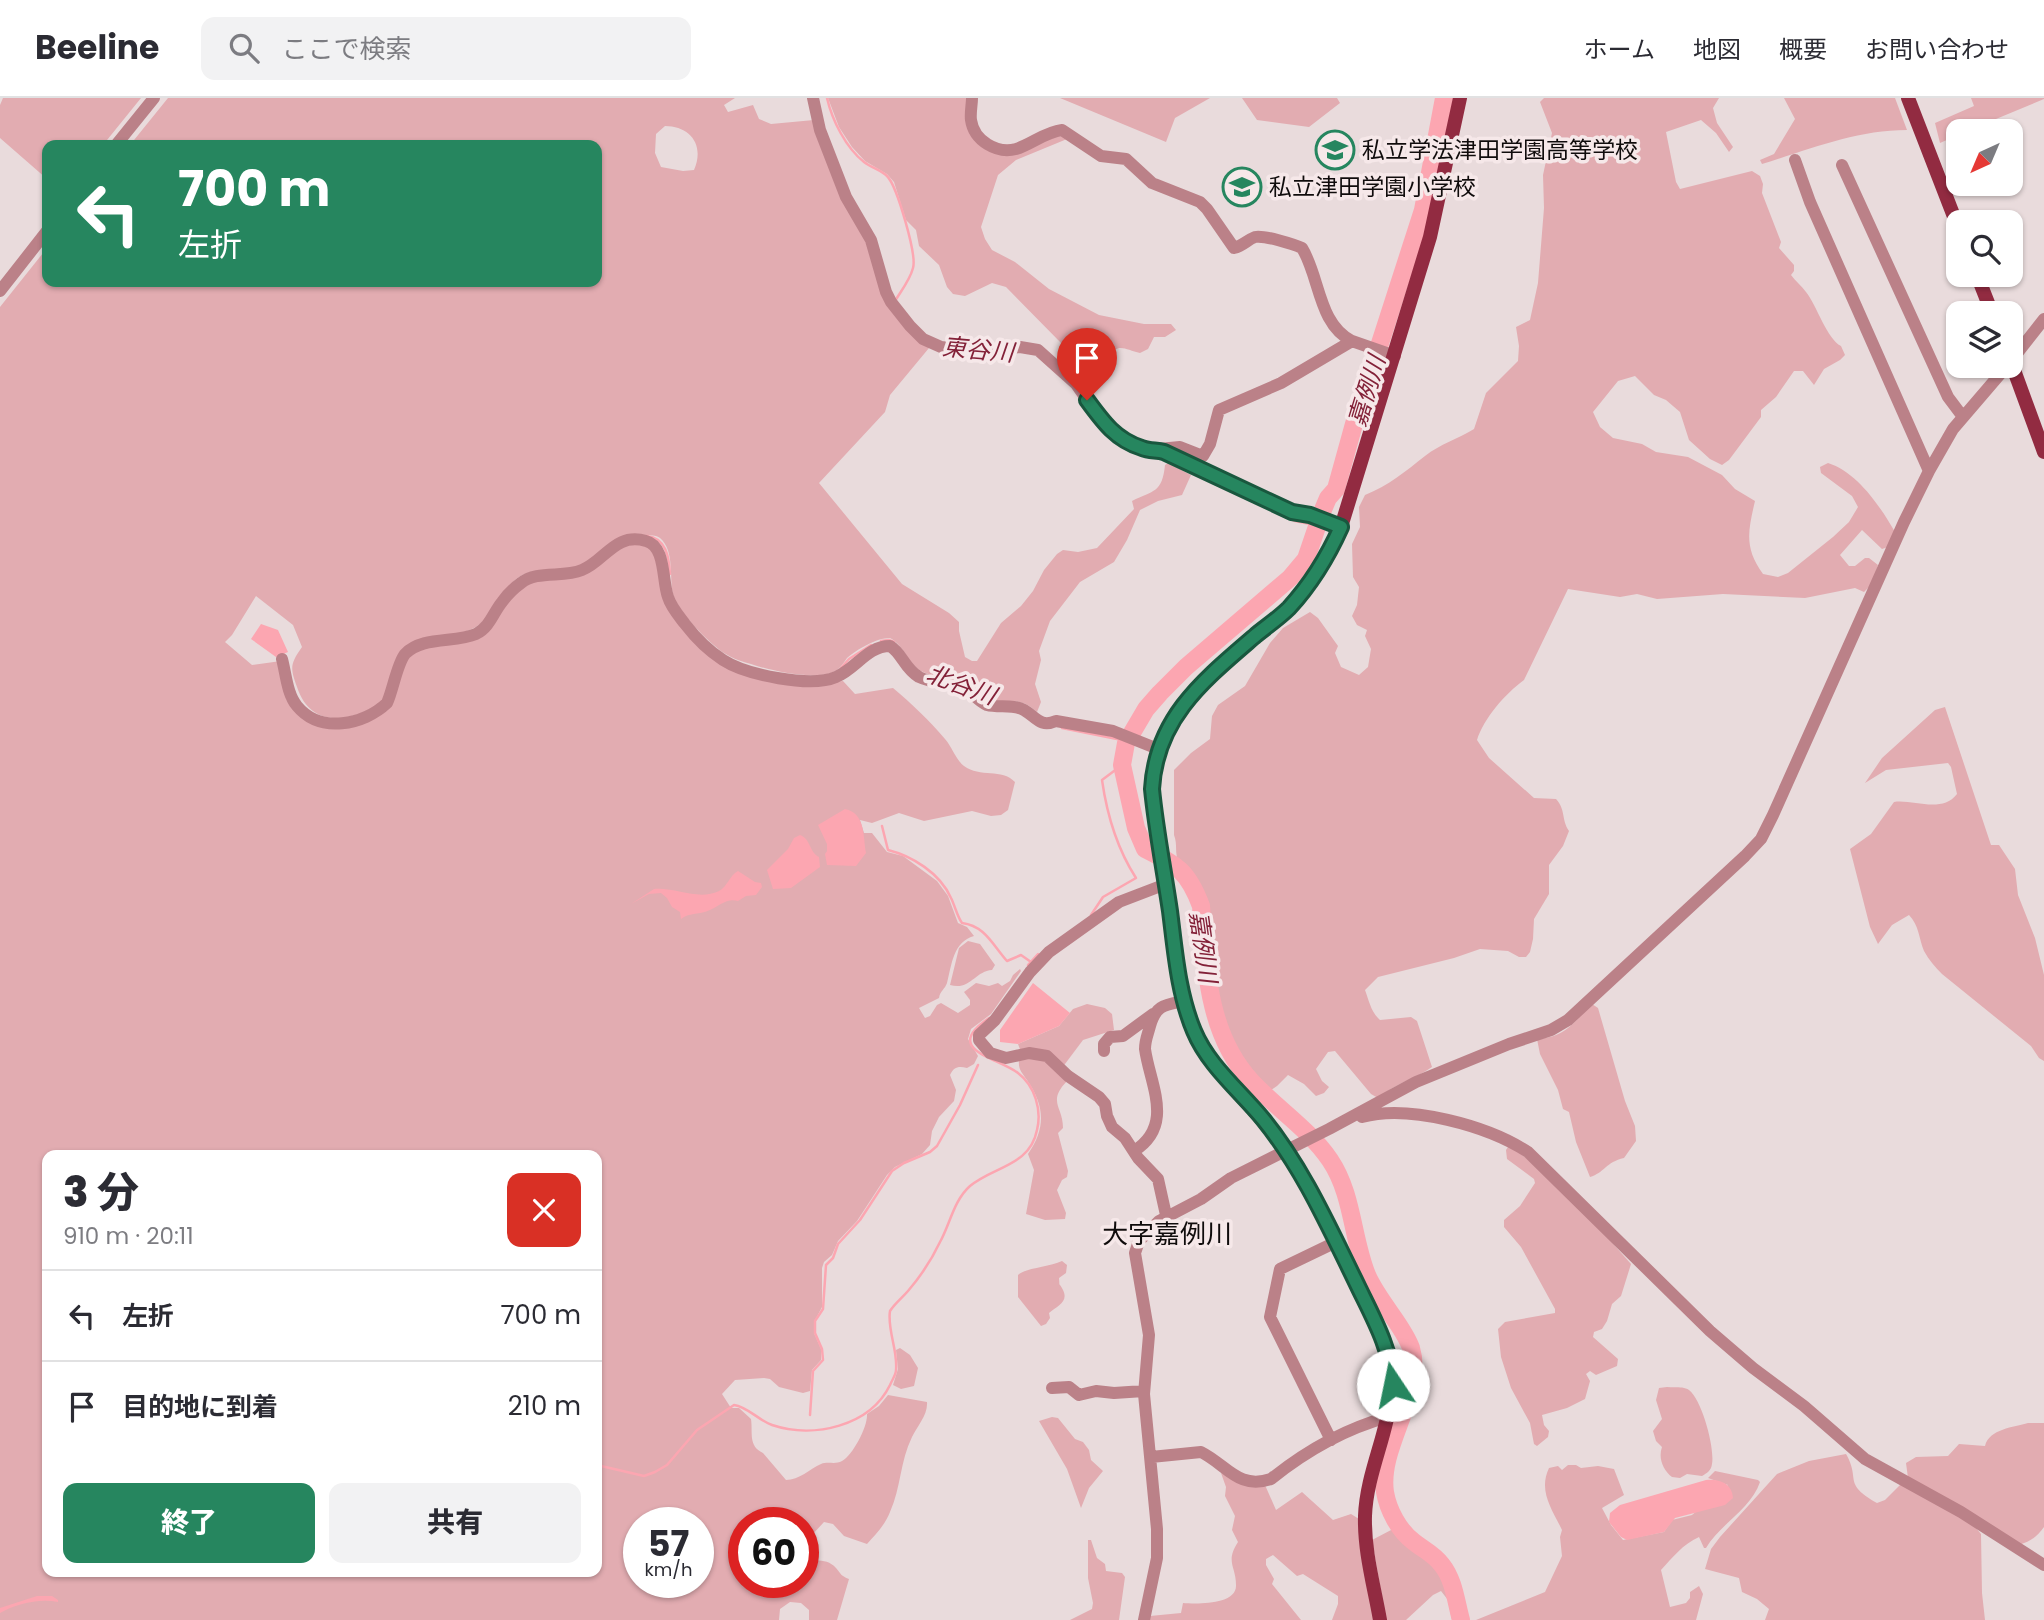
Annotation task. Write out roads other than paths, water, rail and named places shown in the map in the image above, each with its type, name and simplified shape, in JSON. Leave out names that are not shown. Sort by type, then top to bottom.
[{"type":"main road","points":[[1380,1620],[1367,1546],[1365,1516],[1393,1385],[1388,1356],[1381,1334],[1336,1242],[1287,1151],[1205,1051],[1194,1031],[1184,1001],[1152,789],[1158,749],[1168,727],[1187,700],[1202,682],[1289,608],[1319,569],[1430,237],[1460,98]]},
{"type":"main road","points":[[1908,98],[1951,210]]},
{"type":"main road","points":[[2017,378],[2044,452]]},
{"type":"street","points":[[120,140],[154,98]]},
{"type":"street","points":[[813,98],[820,130],[846,197],[871,240],[886,292],[910,326],[923,339],[941,347],[984,352],[1020,347],[1038,350],[1076,384],[1104,424],[1117,437],[1146,450],[1180,447],[1203,456],[1210,444],[1219,410],[1281,383],[1352,341]]},
{"type":"street","points":[[972,98],[973,127],[992,147],[1017,148],[1062,130],[1101,156],[1126,159],[1152,183],[1200,202],[1234,248],[1256,237],[1302,248],[1331,323],[1341,336],[1391,355]]},
{"type":"street","points":[[1795,160],[1810,202],[1928,471]]},
{"type":"street","points":[[1842,164],[1948,397],[1963,417]]},
{"type":"street","points":[[0,291],[42,237]]},
{"type":"street","points":[[2023,345],[2044,318]]},
{"type":"street","points":[[1144,1620],[1157,1558],[1157,1529],[1144,1391],[1149,1335],[1136,1248],[1139,1241],[1166,1215],[1201,1199],[1231,1178],[1266,1159],[1301,1144],[1416,1082],[1509,1044],[1552,1030],[1568,1020],[1745,856],[1761,839],[1928,471],[1953,429],[1997,378]]},
{"type":"street","points":[[1156,450],[1292,512],[1335,524]]},
{"type":"street","points":[[282,659],[290,692],[298,707],[324,722],[354,723],[387,704],[402,660],[412,649],[480,632],[492,620],[504,599],[528,579],[583,570],[613,546],[631,540],[643,540],[653,544],[659,554],[668,597],[682,621],[730,664],[783,679],[821,680],[835,678],[872,651],[890,646],[895,649],[906,667],[917,676],[939,684],[965,688],[984,704],[1021,708],[1044,724],[1056,721],[1120,733],[1158,749]]},
{"type":"street","points":[[1165,879],[1119,902],[1049,952],[1030,972],[995,1020],[979,1035],[980,1044],[990,1053],[1006,1058],[1029,1053],[1047,1056],[1068,1076],[1100,1097],[1105,1104],[1110,1123],[1158,1180],[1166,1215]]},
{"type":"street","points":[[1104,1051],[1104,1044],[1110,1037],[1123,1036],[1163,1006],[1184,1001]]},
{"type":"street","points":[[1134,1151],[1147,1140],[1156,1121],[1157,1098],[1145,1049],[1154,1014]]},
{"type":"street","points":[[1344,1121],[1374,1113],[1423,1114],[1492,1132],[1528,1152],[1710,1331],[1866,1459],[1961,1513],[2044,1565]]},
{"type":"street","points":[[1331,1440],[1269,1317],[1280,1269],[1336,1242]]},
{"type":"street","points":[[1052,1388],[1069,1387],[1079,1395],[1096,1391],[1144,1391]]},
{"type":"street","points":[[1151,1457],[1201,1452],[1243,1481],[1251,1483],[1271,1479],[1296,1459],[1331,1440],[1366,1423],[1388,1417]]},
{"type":"waterway","name":"東谷川","points":[[827,98],[832,115],[846,141],[864,162],[887,176],[901,206],[909,236],[913,268],[895,301]]},
{"type":"waterway","name":"嘉例川","points":[[1444,98],[1423,210],[1354,424],[1336,489],[1328,498],[1306,559],[1290,578],[1186,667],[1160,693],[1146,709],[1126,743],[1122,765],[1136,828],[1145,849],[1180,870],[1201,906],[1207,976],[1217,1021],[1225,1042],[1251,1081],[1312,1138],[1338,1173],[1367,1275],[1411,1348],[1414,1366],[1412,1383],[1388,1457],[1385,1492],[1399,1526],[1414,1542],[1436,1558],[1446,1571],[1461,1620]]},
{"type":"waterway","name":"東谷川","points":[[1176,464],[1295,521],[1318,528]]},
{"type":"waterway","name":"北谷川","points":[[647,536],[662,544],[670,574]]},
{"type":"waterway","name":"北谷川","points":[[881,641],[894,642]]},
{"type":"waterway","name":"北谷川","points":[[841,668],[849,659],[871,645]]},
{"type":"waterway","name":"北谷川","points":[[1062,728],[1117,739]]},
{"type":"waterway","points":[[1091,915],[1103,897],[1136,878],[1113,831],[1102,780],[1122,765]]},
{"type":"waterway","points":[[882,826],[888,850],[916,861],[933,873],[946,889],[962,923],[982,932],[1007,961],[1021,955],[1031,962]]},
{"type":"waterway","points":[[1028,965],[1038,954]]},
{"type":"waterway","points":[[602,1466],[644,1476],[655,1472],[667,1465],[697,1430],[734,1405],[772,1425],[805,1430],[839,1426],[869,1411],[881,1399],[896,1372],[890,1311],[930,1261],[956,1205],[965,1192],[979,1179],[1019,1158],[1033,1142],[1037,1130],[1038,1107],[1033,1091],[1024,1078],[972,1045],[970,1038],[989,1018]]},
{"type":"waterway","points":[[810,1415],[813,1371],[823,1360],[822,1349],[815,1333],[815,1321],[823,1309],[826,1265],[833,1258],[838,1244],[860,1220],[892,1171],[937,1146],[978,1065]]},
{"type":"place","name":"私立学法津田学園高等学校","points":[[1335,150]]},
{"type":"place","name":"私立津田学園小学校","points":[[1242,187]]},
{"type":"district","name":"大字嘉例川","points":[[1167,1234]]}]
